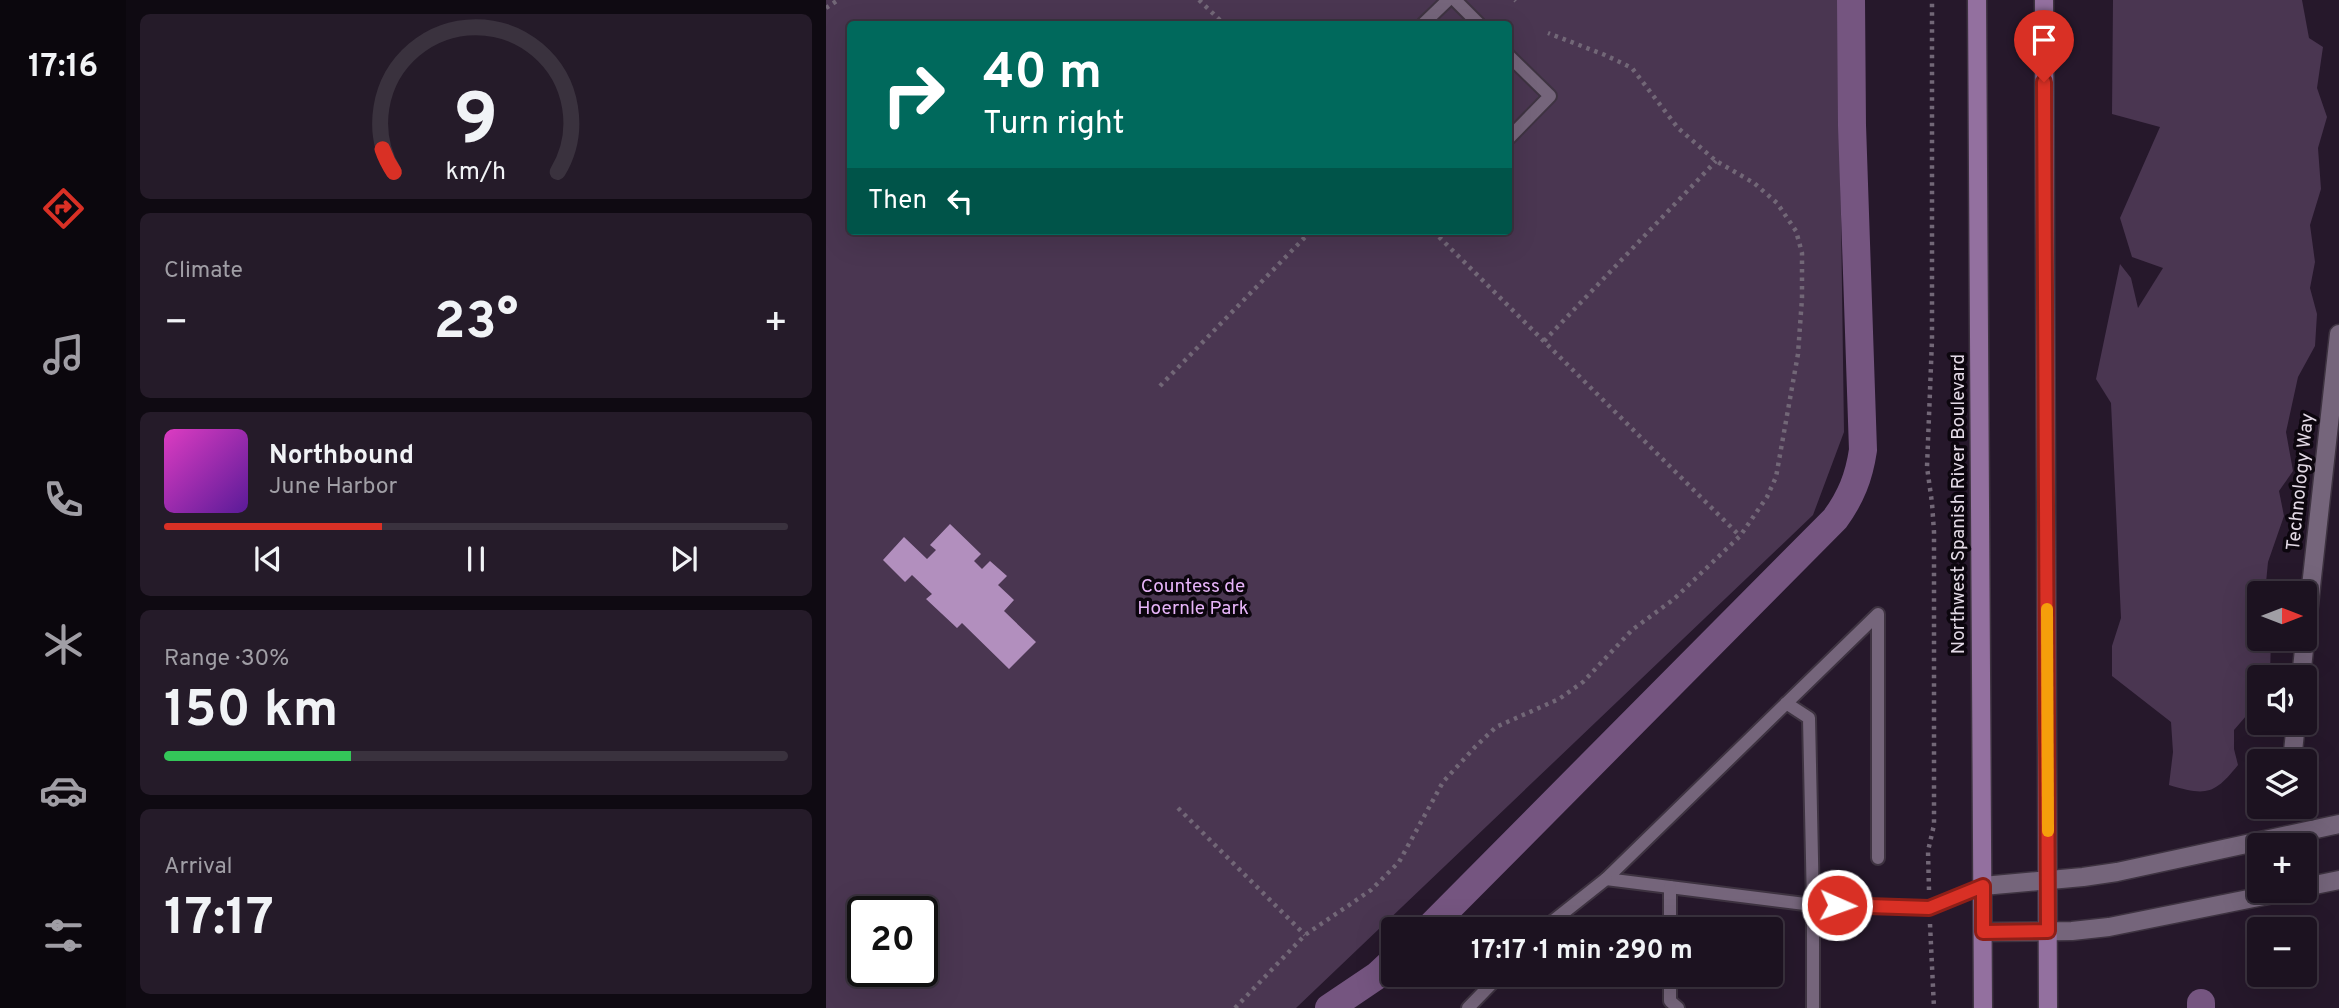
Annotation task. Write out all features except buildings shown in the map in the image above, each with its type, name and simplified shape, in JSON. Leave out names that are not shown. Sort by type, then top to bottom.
[{"type":"main road","name":"Northwest Spanish River Boulevard","points":[[1977,0],[1983,1008]]},
{"type":"main road","points":[[2043,0],[2048,1008]]},
{"type":"street","name":"Technology Way","points":[[2302,665],[2339,334]]},
{"type":"street","points":[[1983,886],[2117,872],[2339,824]]},
{"type":"street","points":[[2317,885],[2339,880]]},
{"type":"street","points":[[1983,932],[2109,927],[2247,899]]},
{"type":"lane","points":[[1426,21],[1448,0]]},
{"type":"lane","points":[[1455,0],[1476,21]]},
{"type":"lane","points":[[1512,59],[1550,96],[1512,135]]},
{"type":"lane","points":[[1558,917],[1606,879],[1878,614],[1878,858]]},
{"type":"lane","points":[[1786,703],[1810,718],[1813,1008]]},
{"type":"lane","points":[[1606,879],[1813,905],[1929,908],[1983,886]]},
{"type":"lane","points":[[1670,917],[1671,887]]},
{"type":"lane","points":[[1468,1008],[1488,987]]},
{"type":"lane","points":[[1670,987],[1670,1001],[1678,1008]]},
{"type":"path","points":[[826,8],[838,0]]},
{"type":"path","points":[[1931,0],[1933,341],[1927,467],[1933,503],[1934,532],[1934,825],[1928,851],[1934,1008]]},
{"type":"path","points":[[1202,1],[1221,21]]},
{"type":"path","points":[[1235,1008],[1305,935],[1371,890],[1399,862],[1443,782],[1496,726],[1559,699],[1583,682],[1632,631],[1674,599],[1740,536],[1767,497],[1776,477],[1798,354],[1802,253],[1796,231],[1777,203],[1754,183],[1716,160],[1678,128],[1632,68],[1548,33]]},
{"type":"path","points":[[1544,341],[1716,160]]},
{"type":"path","points":[[1160,386],[1307,235]]},
{"type":"path","points":[[1437,235],[1740,536]]},
{"type":"path","points":[[1178,808],[1305,935]]},
{"type":"green space","name":"Countess de Hoernle Park","points":[[826,0],[1838,0],[1844,432],[1813,515],[1391,917],[1381,917],[1381,927],[1296,1008],[826,1008]]},
{"type":"green space","points":[[2113,0],[2302,0],[2309,38],[2323,47],[2317,88],[2327,117],[2318,148],[2321,189],[2310,225],[2315,262],[2310,288],[2317,314],[2315,346],[2298,377],[2286,432],[2293,471],[2279,491],[2284,516],[2268,562],[2266,581],[2247,581],[2247,651],[2271,651],[2270,665],[2247,665],[2247,715],[2234,730],[2234,749],[2238,765],[2215,787],[2201,791],[2169,785],[2173,752],[2171,722],[2112,676],[2112,646],[2121,618],[2111,403],[2096,379],[2120,264],[2131,278],[2138,308],[2163,268],[2132,257],[2120,218],[2160,127],[2112,114]]},
{"type":"waterway","points":[[1440,917],[1835,519],[1850,495],[1863,450],[1852,125],[1851,0]]},
{"type":"waterway","points":[[1329,1008],[1381,972]]},
{"type":"waterway","points":[[2201,1003],[2201,1008]]},
{"type":"slow traffic","points":[[2047,609],[2048,831]]},
{"type":"route","points":[[1837,905],[1929,908],[1983,886],[1983,932],[2048,931],[2044,82]]}]
